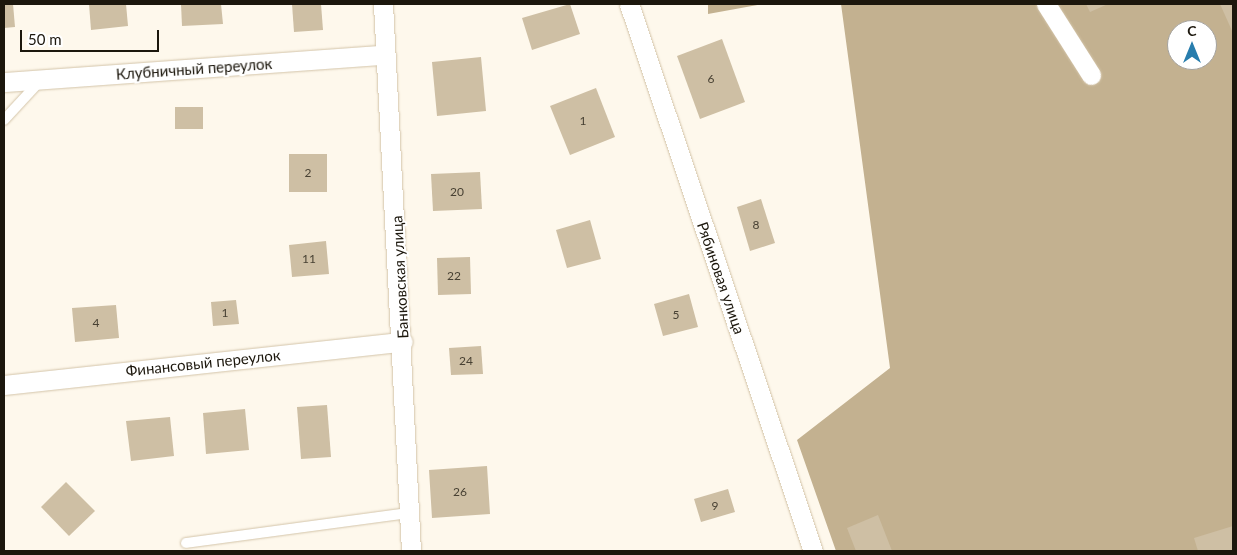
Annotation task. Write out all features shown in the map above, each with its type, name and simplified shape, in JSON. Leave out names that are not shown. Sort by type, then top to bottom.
[{"type":"street","name":"Банковская улица","points":[[383,4],[384,55],[403,342],[410,551]]},
{"type":"street","name":"Рябиновая улица","points":[[629,4],[813,551]]},
{"type":"street","points":[[1046,4],[1091,75]]},
{"type":"street","name":"Клубничный переулок","points":[[4,82],[384,55]]},
{"type":"street","name":"Финансовый переулок","points":[[4,384],[403,342]]},
{"type":"lane","points":[[4,120],[41,80]]},
{"type":"lane","points":[[186,543],[409,513]]},
{"type":"shaded area","points":[[708,4],[763,4],[708,14]]},
{"type":"shaded area","points":[[841,4],[1233,4],[1233,551],[836,551],[797,440],[890,368]]},
{"type":"building","points":[[4,4],[13,4],[15,27],[4,28]]},
{"type":"building","points":[[89,4],[126,4],[128,26],[91,30]]},
{"type":"building","points":[[181,4],[221,4],[223,24],[182,26]]},
{"type":"building","points":[[292,4],[321,4],[323,30],[294,32]]},
{"type":"building","points":[[570,4],[580,34],[532,50],[522,18]]},
{"type":"building","points":[[1086,4],[1108,4],[1090,12]]},
{"type":"building","points":[[1220,4],[1233,4],[1233,33]]},
{"type":"building","points":[[722,39],[745,102],[700,119],[677,56]]},
{"type":"building","points":[[481,57],[486,111],[437,116],[432,62]]},
{"type":"building","points":[[596,88],[615,137],[570,155],[550,106]]},
{"type":"building","points":[[175,107],[203,107],[203,129],[175,129]]},
{"type":"building","points":[[289,154],[327,154],[327,192],[289,192]]},
{"type":"building","points":[[480,172],[482,209],[433,211],[431,174]]},
{"type":"building","points":[[761,199],[775,243],[750,251],[737,207]]},
{"type":"building","points":[[590,220],[601,259],[567,268],[556,230]]},
{"type":"building","points":[[326,241],[329,274],[292,277],[289,245]]},
{"type":"building","points":[[470,257],[471,294],[438,295],[437,258]]},
{"type":"building","points":[[689,294],[698,327],[663,336],[654,304]]},
{"type":"building","points":[[236,300],[239,324],[213,326],[211,302]]},
{"type":"building","points":[[116,305],[119,338],[75,342],[72,308]]},
{"type":"building","points":[[481,346],[483,374],[451,375],[449,348]]},
{"type":"building","points":[[327,405],[331,457],[301,459],[297,407]]},
{"type":"building","points":[[245,409],[249,450],[206,454],[203,413]]},
{"type":"building","points":[[170,417],[174,456],[131,461],[126,421]]},
{"type":"building","points":[[487,466],[490,514],[432,518],[429,470]]},
{"type":"building","points":[[66,482],[95,511],[69,536],[41,507]]},
{"type":"building","points":[[728,489],[735,512],[701,522],[694,499]]},
{"type":"building","points":[[878,515],[892,551],[856,551],[847,528]]},
{"type":"building","points":[[1233,526],[1233,551],[1198,551],[1194,538]]}]
